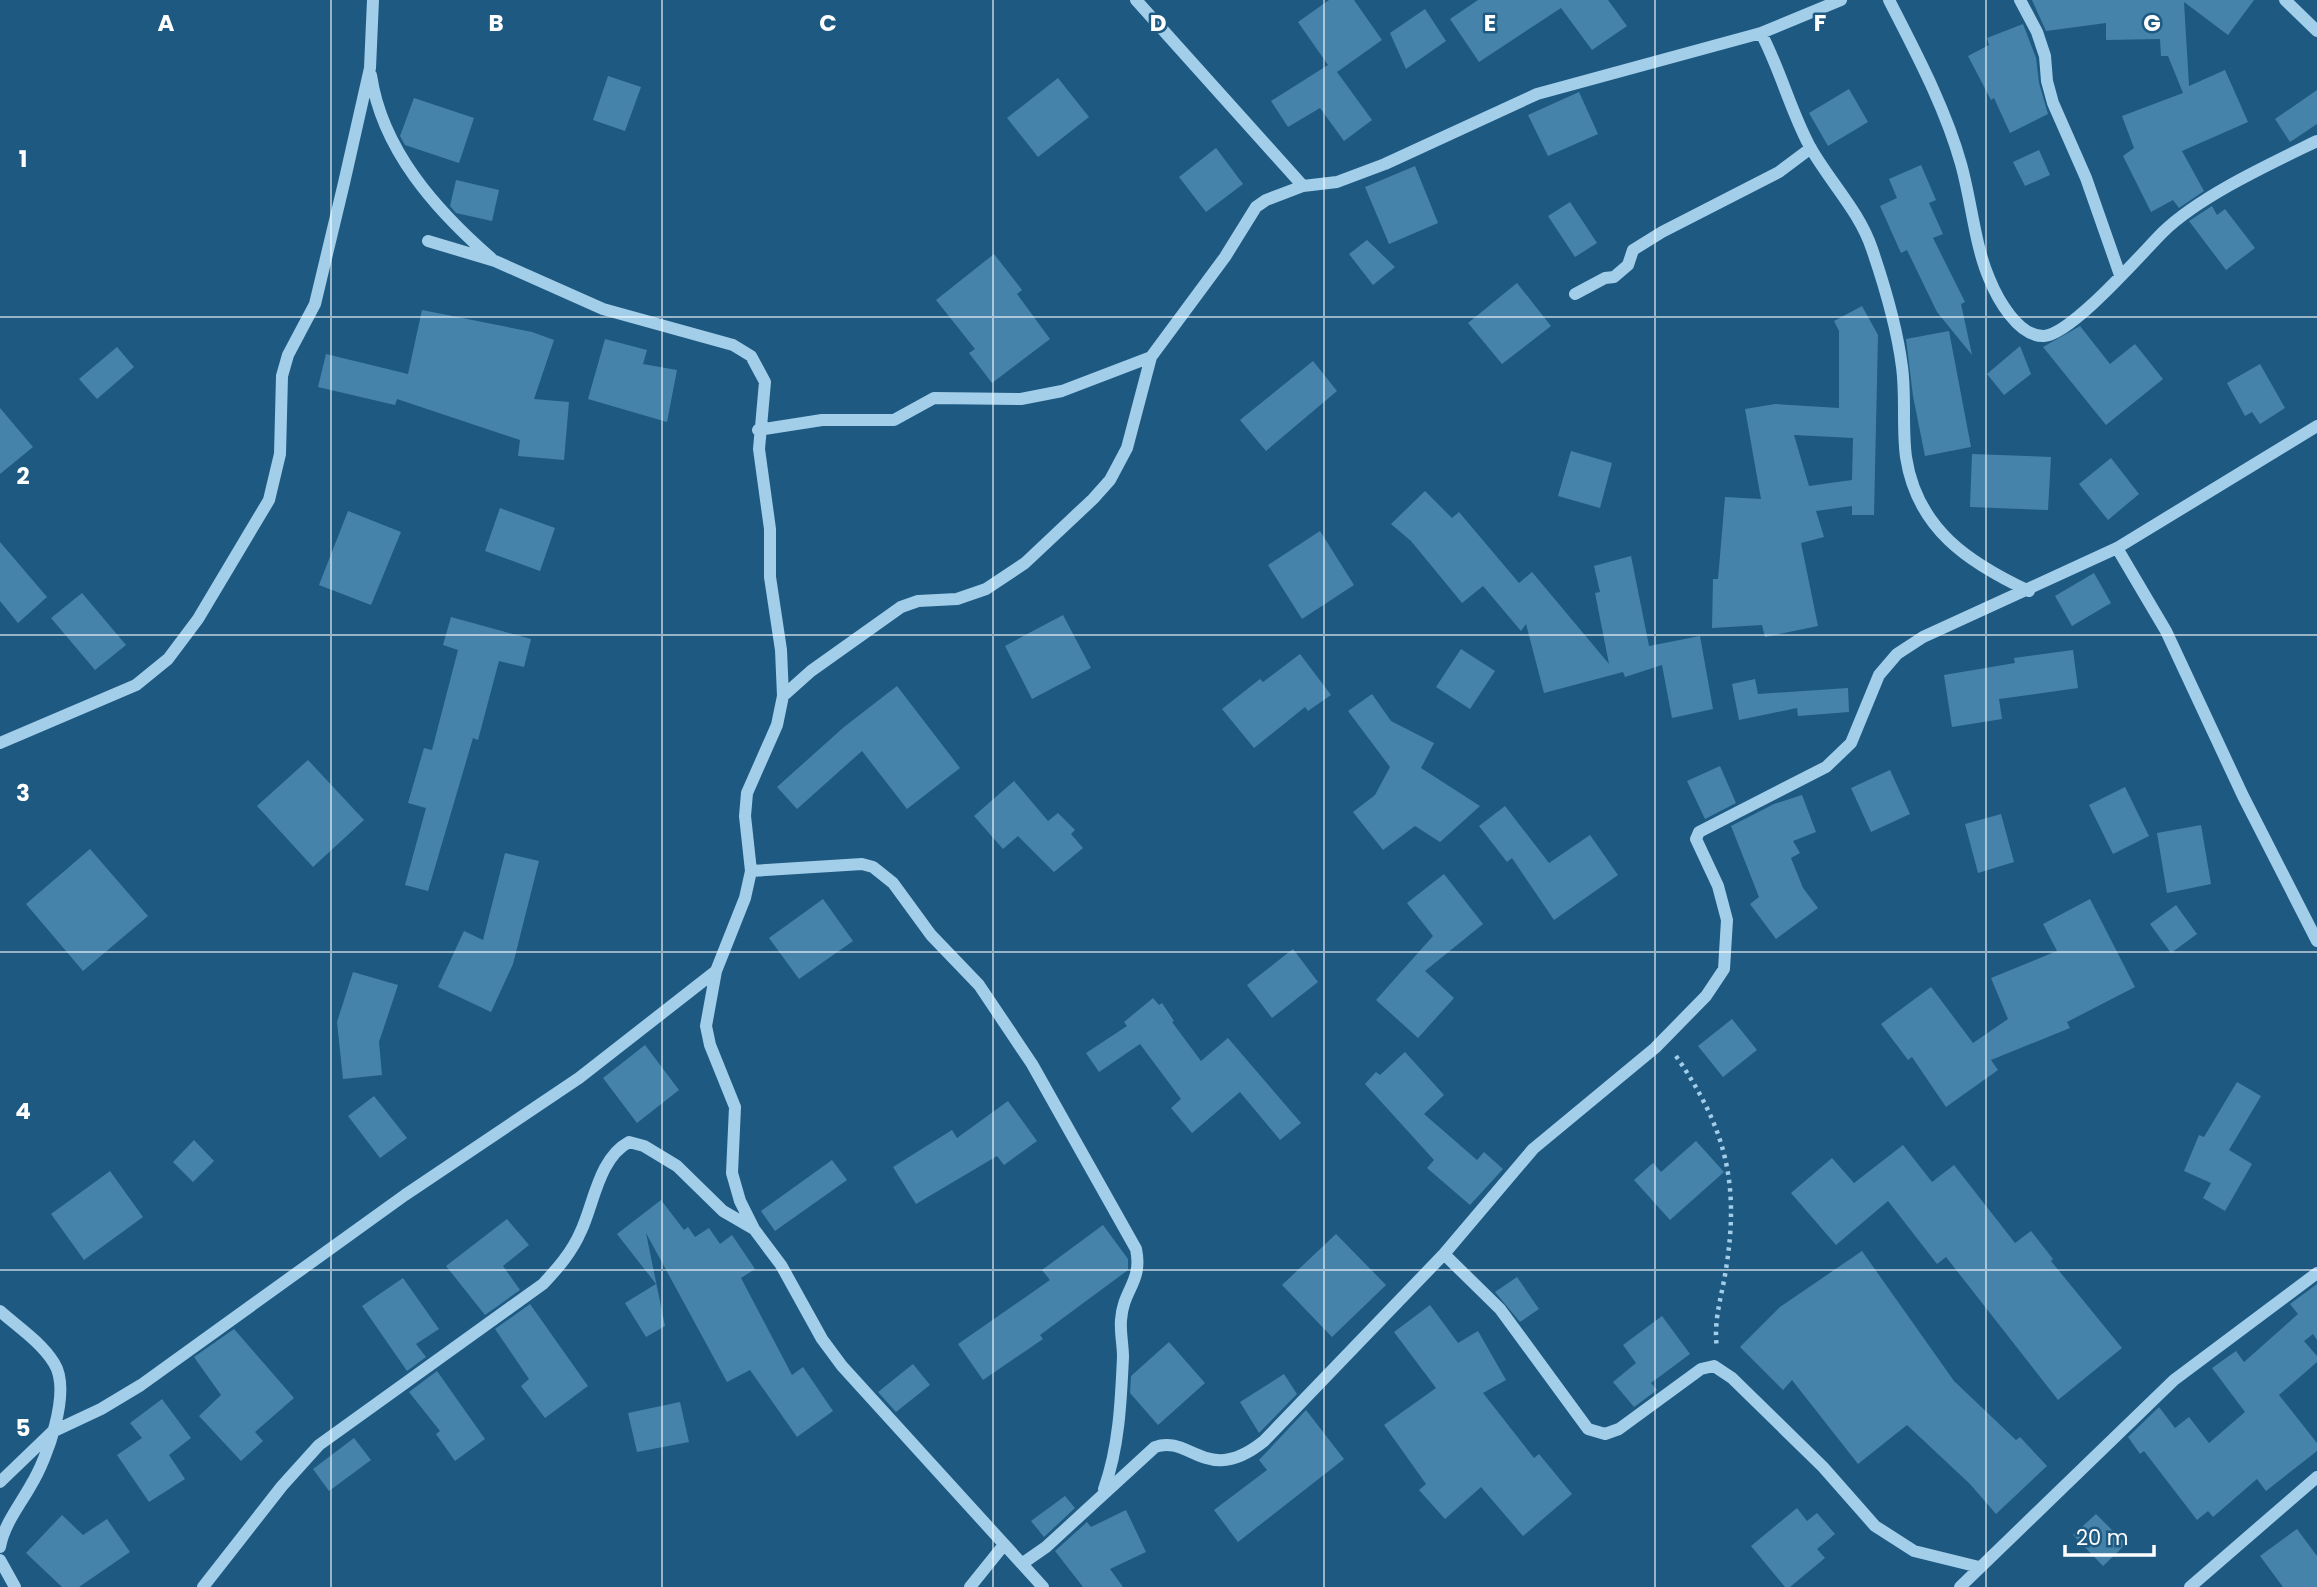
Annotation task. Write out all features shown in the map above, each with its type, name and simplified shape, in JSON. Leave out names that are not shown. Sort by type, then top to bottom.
[{"type":"street","points":[[0,743],[136,685],[153,673],[168,659],[198,619],[269,500],[280,454],[282,376],[288,355],[315,304],[370,68],[373,0]]},
{"type":"street","points":[[1136,0],[1303,186]]},
{"type":"street","points":[[783,696],[811,671],[901,607],[918,601],[972,595],[986,589],[1025,563],[1110,480],[1126,447],[1151,357],[1225,257],[1256,207],[1277,193],[1303,186],[1337,182],[1385,164],[1537,94],[1760,33],[1841,0]]},
{"type":"street","points":[[1889,0],[1944,112],[1961,163],[1988,277],[2014,320],[2027,332],[2044,336],[2057,331],[2096,301],[2165,229],[2205,201],[2317,141]]},
{"type":"street","points":[[2020,0],[2037,32],[2045,56],[2046,80],[2053,103],[2086,178],[2120,275]]},
{"type":"street","points":[[2285,0],[2317,31]]},
{"type":"street","points":[[1760,33],[1811,148],[1831,175],[1871,245],[1892,311],[1902,368],[1908,467],[1930,521],[1955,547],[1986,571],[2029,591]]},
{"type":"street","points":[[370,68],[379,114],[405,162],[453,224],[495,261]]},
{"type":"street","points":[[1574,294],[1614,277],[1628,265],[1633,250],[1662,232],[1779,172],[1811,148]]},
{"type":"street","points":[[428,241],[495,261],[604,309],[742,350],[761,369],[765,382],[765,400],[758,430],[770,529],[770,577],[782,662],[783,696],[777,725],[747,793],[745,816],[751,871],[745,898],[716,971],[708,1005],[707,1035],[735,1107],[733,1173],[740,1201],[754,1230],[781,1265],[822,1339],[842,1366],[1043,1587]]},
{"type":"street","points":[[758,430],[822,420],[894,420],[934,398],[1021,399],[1062,391],[1151,357]]},
{"type":"street","points":[[1023,1563],[1046,1547],[1139,1459],[1164,1444],[1213,1461],[1232,1459],[1251,1452],[1444,1254],[1533,1149],[1665,1039],[1706,996],[1724,969],[1727,920],[1718,886],[1696,839],[1699,832],[1826,767],[1851,743],[1879,675],[1897,654],[1923,637],[2029,591],[2117,548],[2317,426]]},
{"type":"street","points":[[2117,548],[2166,631],[2243,796],[2317,940]]},
{"type":"street","points":[[751,871],[862,864],[884,875],[931,935],[979,985],[1031,1065],[1082,1152],[1136,1249],[1140,1268],[1128,1293],[1121,1318],[1123,1358],[1117,1437],[1102,1494]]},
{"type":"street","points":[[0,1482],[52,1432],[142,1385],[405,1195],[579,1078],[716,971]]},
{"type":"street","points":[[203,1587],[282,1486],[319,1445],[543,1284],[566,1258],[581,1233],[602,1175],[617,1150],[624,1145],[636,1143],[658,1153],[677,1166],[723,1211],[754,1230]]},
{"type":"street","points":[[1444,1254],[1500,1309],[1583,1424],[1595,1433],[1605,1434],[1619,1429],[1701,1369],[1714,1366],[1722,1369],[1823,1467],[1875,1526],[1914,1550],[1979,1567]]},
{"type":"street","points":[[1960,1587],[2174,1380],[2317,1273]]},
{"type":"street","points":[[0,1311],[49,1355],[59,1371],[59,1404],[40,1470],[4,1531],[0,1547]]},
{"type":"street","points":[[2190,1587],[2317,1477]]},
{"type":"street","points":[[970,1587],[1003,1546]]},
{"type":"street","points":[[0,1560],[15,1587]]},
{"type":"path","points":[[1665,1039],[1696,1086],[1725,1148],[1732,1216],[1726,1268],[1715,1323],[1722,1369]]},
{"type":"building","points":[[1329,0],[1354,0],[1382,40],[1337,72],[1372,120],[1344,141],[1320,108],[1288,127],[1271,101],[1328,65],[1298,22]]},
{"type":"building","points":[[1478,0],[1608,0],[1627,26],[1592,50],[1561,8],[1479,62],[1450,19]]},
{"type":"building","points":[[2032,0],[2254,0],[2228,35],[2184,2],[2189,86],[2225,70],[2248,122],[2182,151],[2204,191],[2179,208],[2173,200],[2151,212],[2123,156],[2134,148],[2122,116],[2183,93],[2168,56],[2161,56],[2160,39],[2106,40],[2106,23],[2046,31]]},
{"type":"building","points":[[1425,9],[1446,41],[1406,69],[1390,33]]},
{"type":"building","points":[[2023,24],[2036,58],[2039,83],[2048,114],[2010,133],[1994,98],[1991,100],[1968,56],[1989,45],[1987,38]]},
{"type":"building","points":[[608,76],[641,87],[625,131],[593,120]]},
{"type":"building","points":[[1058,78],[1089,117],[1038,157],[1007,118]]},
{"type":"building","points":[[1849,89],[1868,122],[1828,146],[1809,113]]},
{"type":"building","points":[[2317,90],[2317,124],[2290,142],[2275,119]]},
{"type":"building","points":[[1579,92],[1598,134],[1548,156],[1528,115]]},
{"type":"building","points":[[414,98],[474,118],[459,163],[405,145],[400,136]]},
{"type":"building","points":[[1216,148],[1243,184],[1206,212],[1179,177]]},
{"type":"building","points":[[2039,150],[2050,175],[2025,186],[2013,162]]},
{"type":"building","points":[[1921,165],[1936,200],[1929,203],[1943,234],[1933,238],[1965,302],[1961,304],[1972,355],[1937,312],[1907,250],[1901,253],[1880,206],[1897,198],[1889,179]]},
{"type":"building","points":[[1415,166],[1438,223],[1389,244],[1365,187]]},
{"type":"building","points":[[456,180],[499,190],[492,221],[456,213],[450,206]]},
{"type":"building","points":[[1570,202],[1597,243],[1575,257],[1548,216]]},
{"type":"building","points":[[2212,206],[2217,215],[2225,209],[2255,248],[2226,270],[2189,221]]},
{"type":"building","points":[[1367,240],[1395,267],[1373,285],[1349,254]]},
{"type":"building","points":[[994,254],[1022,290],[1017,294],[1050,339],[992,383],[969,353],[975,349],[936,300]]},
{"type":"building","points":[[1517,283],[1551,326],[1502,364],[1468,323]]},
{"type":"building","points":[[1862,306],[1878,335],[1874,515],[1852,515],[1852,506],[1816,511],[1824,537],[1801,543],[1818,626],[1765,637],[1762,625],[1712,628],[1713,579],[1718,579],[1725,497],[1761,499],[1745,409],[1775,404],[1839,408],[1839,331],[1834,321]],"holes":[[[1794,435],[1853,438],[1852,480],[1809,486]]]},
{"type":"building","points":[[422,310],[532,332],[554,340],[534,399],[569,402],[564,460],[518,456],[520,440],[397,399],[395,405],[318,387],[326,354],[408,374]]},
{"type":"building","points":[[2080,326],[2110,364],[2135,344],[2163,379],[2106,425],[2043,347]]},
{"type":"building","points":[[1949,331],[1971,447],[1925,456],[1913,396],[1906,339]]},
{"type":"building","points":[[605,339],[647,350],[643,364],[677,370],[667,422],[588,399]]},
{"type":"building","points":[[2020,346],[2031,374],[2004,395],[1987,374]]},
{"type":"building","points":[[117,347],[134,367],[97,399],[79,379]]},
{"type":"building","points":[[1313,361],[1337,391],[1266,451],[1240,420]]},
{"type":"building","points":[[2260,364],[2285,408],[2260,424],[2252,412],[2245,416],[2227,383]]},
{"type":"building","points":[[0,408],[33,447],[0,474]]},
{"type":"building","points":[[1571,451],[1612,463],[1600,508],[1558,496]]},
{"type":"building","points":[[1972,454],[2051,457],[2048,510],[1970,507]]},
{"type":"building","points":[[2111,458],[2139,494],[2108,520],[2079,484]]},
{"type":"building","points":[[1425,491],[1452,518],[1459,512],[1519,583],[1532,572],[1609,664],[1595,593],[1600,592],[1594,566],[1631,556],[1649,646],[1700,636],[1713,709],[1672,718],[1662,665],[1625,677],[1623,672],[1544,693],[1526,624],[1521,631],[1483,586],[1462,603],[1411,541],[1391,524]]},
{"type":"building","points":[[500,508],[555,528],[540,571],[485,551]]},
{"type":"building","points":[[348,511],[401,532],[371,605],[319,585]]},
{"type":"building","points":[[1320,531],[1354,585],[1302,619],[1268,565]]},
{"type":"building","points":[[0,542],[47,597],[18,623],[0,601]]},
{"type":"building","points":[[2094,573],[2111,603],[2072,626],[2055,596]]},
{"type":"building","points":[[82,593],[126,645],[95,670],[51,618]]},
{"type":"building","points":[[1063,615],[1091,668],[1032,699],[1005,646]]},
{"type":"building","points":[[451,617],[531,639],[524,667],[499,661],[478,740],[473,738],[428,891],[405,885],[426,808],[408,803],[424,748],[432,750],[458,650],[443,645]]},
{"type":"building","points":[[1461,649],[1495,671],[1470,709],[1436,687]]},
{"type":"building","points":[[2073,650],[2078,688],[1999,699],[2002,719],[1952,727],[1944,675],[2015,663],[2014,658]]},
{"type":"building","points":[[1300,654],[1331,695],[1308,711],[1305,707],[1254,748],[1222,709],[1260,679],[1263,682]]},
{"type":"building","points":[[1755,679],[1758,694],[1848,688],[1849,712],[1798,716],[1797,708],[1739,720],[1732,684]]},
{"type":"building","points":[[897,686],[960,768],[907,809],[862,751],[797,809],[777,787],[844,727]]},
{"type":"building","points":[[1372,694],[1391,721],[1434,743],[1421,768],[1480,806],[1440,842],[1415,826],[1383,850],[1353,812],[1375,795],[1390,767],[1348,711]]},
{"type":"building","points":[[308,760],[364,820],[313,867],[257,806]]},
{"type":"building","points":[[1720,766],[1736,803],[1705,819],[1687,781]]},
{"type":"building","points":[[1890,770],[1910,814],[1871,832],[1851,788]]},
{"type":"building","points":[[1014,781],[1048,821],[1058,813],[1075,830],[1071,834],[1083,848],[1054,872],[1018,836],[1003,849],[974,816]]},
{"type":"building","points":[[2125,787],[2149,836],[2113,854],[2089,805]]},
{"type":"building","points":[[1802,795],[1816,832],[1793,841],[1800,853],[1791,858],[1803,888],[1818,908],[1776,939],[1750,904],[1759,897],[1731,826],[1774,804]]},
{"type":"building","points":[[1505,806],[1549,863],[1590,835],[1618,875],[1554,920],[1512,858],[1507,862],[1479,826]]},
{"type":"building","points":[[2001,814],[2014,862],[1978,873],[1965,824]]},
{"type":"building","points":[[2201,825],[2211,884],[2167,893],[2157,833]]},
{"type":"building","points":[[90,849],[148,916],[83,971],[26,904]]},
{"type":"building","points":[[505,853],[539,861],[513,964],[491,1012],[438,987],[464,931],[483,940]]},
{"type":"building","points":[[1444,874],[1483,924],[1425,971],[1454,998],[1418,1038],[1376,1000],[1433,936],[1407,903]]},
{"type":"building","points":[[823,899],[853,941],[799,979],[769,938]]},
{"type":"building","points":[[2090,899],[2135,987],[2067,1022],[2070,1028],[1991,1060],[1998,1070],[1946,1107],[1912,1057],[1908,1060],[1881,1024],[1931,987],[1973,1043],[2008,1019],[1991,978],[2057,951],[2043,924]]},
{"type":"building","points":[[2176,905],[2197,934],[2171,953],[2150,924]]},
{"type":"building","points":[[1293,949],[1318,982],[1272,1018],[1247,985]]},
{"type":"building","points":[[353,972],[398,985],[379,1042],[382,1075],[343,1079],[337,1022]]},
{"type":"building","points":[[1153,998],[1159,1005],[1162,1003],[1174,1021],[1172,1022],[1201,1061],[1228,1038],[1301,1123],[1280,1140],[1240,1092],[1192,1133],[1171,1108],[1181,1099],[1140,1044],[1099,1072],[1086,1053],[1127,1026],[1124,1022]]},
{"type":"building","points":[[1732,1019],[1757,1050],[1723,1077],[1698,1046]]},
{"type":"building","points":[[645,1045],[679,1090],[637,1123],[603,1078]]},
{"type":"building","points":[[1405,1052],[1444,1095],[1424,1114],[1477,1160],[1484,1152],[1503,1169],[1470,1205],[1427,1168],[1434,1160],[1365,1084],[1376,1072],[1380,1075]]},
{"type":"building","points":[[2237,1082],[2261,1096],[2229,1150],[2252,1164],[2225,1211],[2203,1198],[2211,1183],[2184,1171],[2199,1135],[2204,1137]]},
{"type":"building","points":[[374,1096],[407,1138],[380,1158],[348,1116]]},
{"type":"building","points":[[1008,1101],[1037,1141],[1004,1165],[997,1156],[916,1204],[893,1167],[952,1130],[957,1138]]},
{"type":"building","points":[[194,1140],[214,1161],[193,1182],[173,1162]]},
{"type":"building","points":[[1696,1141],[1724,1172],[1670,1220],[1634,1180],[1653,1163],[1661,1172]]},
{"type":"building","points":[[1903,1145],[1932,1182],[1954,1165],[2015,1243],[2031,1231],[2053,1259],[2051,1261],[2122,1348],[2058,1400],[1946,1257],[1937,1264],[1888,1201],[1836,1245],[1791,1193],[1832,1158],[1854,1183]]},
{"type":"building","points":[[832,1160],[847,1180],[775,1231],[761,1211]]},
{"type":"building","points":[[110,1171],[143,1217],[84,1260],[51,1214]]},
{"type":"building","points":[[661,1200],[684,1230],[688,1227],[695,1237],[709,1228],[720,1244],[732,1235],[755,1269],[741,1278],[792,1375],[803,1367],[833,1411],[797,1437],[750,1370],[727,1382],[646,1233],[665,1326],[646,1337],[625,1303],[656,1284],[617,1234]]},
{"type":"building","points":[[507,1219],[529,1245],[503,1266],[520,1290],[485,1315],[446,1266]]},
{"type":"building","points":[[1103,1225],[1128,1259],[1128,1270],[1040,1335],[1043,1339],[983,1380],[958,1344],[1050,1280],[1042,1270]]},
{"type":"building","points":[[1336,1234],[1386,1285],[1332,1337],[1282,1285]]},
{"type":"building","points":[[1862,1251],[1954,1381],[2016,1440],[2020,1437],[2047,1466],[1996,1514],[1970,1484],[1907,1425],[1858,1464],[1792,1380],[1783,1390],[1740,1347],[1780,1307]]},
{"type":"building","points":[[1517,1277],[1539,1309],[1520,1322],[1495,1292]]},
{"type":"building","points":[[403,1278],[439,1329],[416,1344],[426,1357],[407,1371],[362,1306]]},
{"type":"building","points":[[2317,1284],[2317,1340],[2313,1334],[2304,1341],[2317,1356],[2317,1362],[2279,1395],[2317,1443],[2317,1451],[2266,1491],[2257,1479],[2213,1517],[2208,1511],[2197,1520],[2144,1451],[2140,1454],[2128,1437],[2159,1407],[2175,1428],[2189,1417],[2209,1443],[2245,1412],[2212,1368],[2236,1351],[2244,1362],[2298,1314],[2290,1304]]},
{"type":"building","points":[[530,1304],[588,1386],[545,1418],[521,1386],[529,1379],[495,1329]]},
{"type":"building","points":[[1430,1305],[1458,1343],[1478,1331],[1506,1380],[1483,1393],[1534,1458],[1539,1454],[1572,1494],[1523,1536],[1481,1487],[1445,1519],[1419,1490],[1426,1484],[1384,1425],[1436,1388],[1394,1332]]},
{"type":"building","points":[[1662,1316],[1690,1354],[1651,1383],[1657,1390],[1634,1407],[1613,1382],[1636,1363],[1623,1345]]},
{"type":"building","points":[[234,1329],[294,1398],[255,1432],[263,1441],[241,1461],[199,1416],[221,1395],[194,1357]]},
{"type":"building","points":[[1169,1342],[1205,1383],[1158,1425],[1130,1393],[1131,1376]]},
{"type":"building","points":[[913,1364],[930,1385],[896,1412],[878,1392]]},
{"type":"building","points":[[437,1371],[485,1439],[455,1461],[436,1434],[440,1431],[409,1392]]},
{"type":"building","points":[[1284,1374],[1297,1394],[1259,1433],[1240,1402]]},
{"type":"building","points":[[162,1399],[191,1438],[169,1455],[185,1479],[149,1502],[117,1455],[142,1438],[130,1423]]},
{"type":"building","points":[[680,1402],[689,1442],[637,1452],[628,1413]]},
{"type":"building","points":[[1306,1410],[1344,1459],[1238,1542],[1214,1510],[1267,1470],[1259,1460]]},
{"type":"building","points":[[354,1438],[371,1460],[329,1491],[313,1469]]},
{"type":"building","points":[[1065,1496],[1075,1508],[1044,1537],[1031,1521]]},
{"type":"building","points":[[1797,1508],[1807,1521],[1817,1513],[1835,1534],[1817,1549],[1825,1558],[1790,1587],[1785,1587],[1751,1546]]},
{"type":"building","points":[[1126,1510],[1146,1552],[1110,1569],[1123,1587],[1083,1587],[1055,1551],[1087,1522],[1091,1527]]},
{"type":"building","points":[[2096,1514],[2126,1544],[2103,1566],[2073,1535]]},
{"type":"building","points":[[62,1515],[83,1535],[107,1519],[130,1552],[79,1587],[62,1587],[26,1553]]},
{"type":"building","points":[[2297,1529],[2317,1556],[2317,1587],[2283,1587],[2260,1556]]}]
